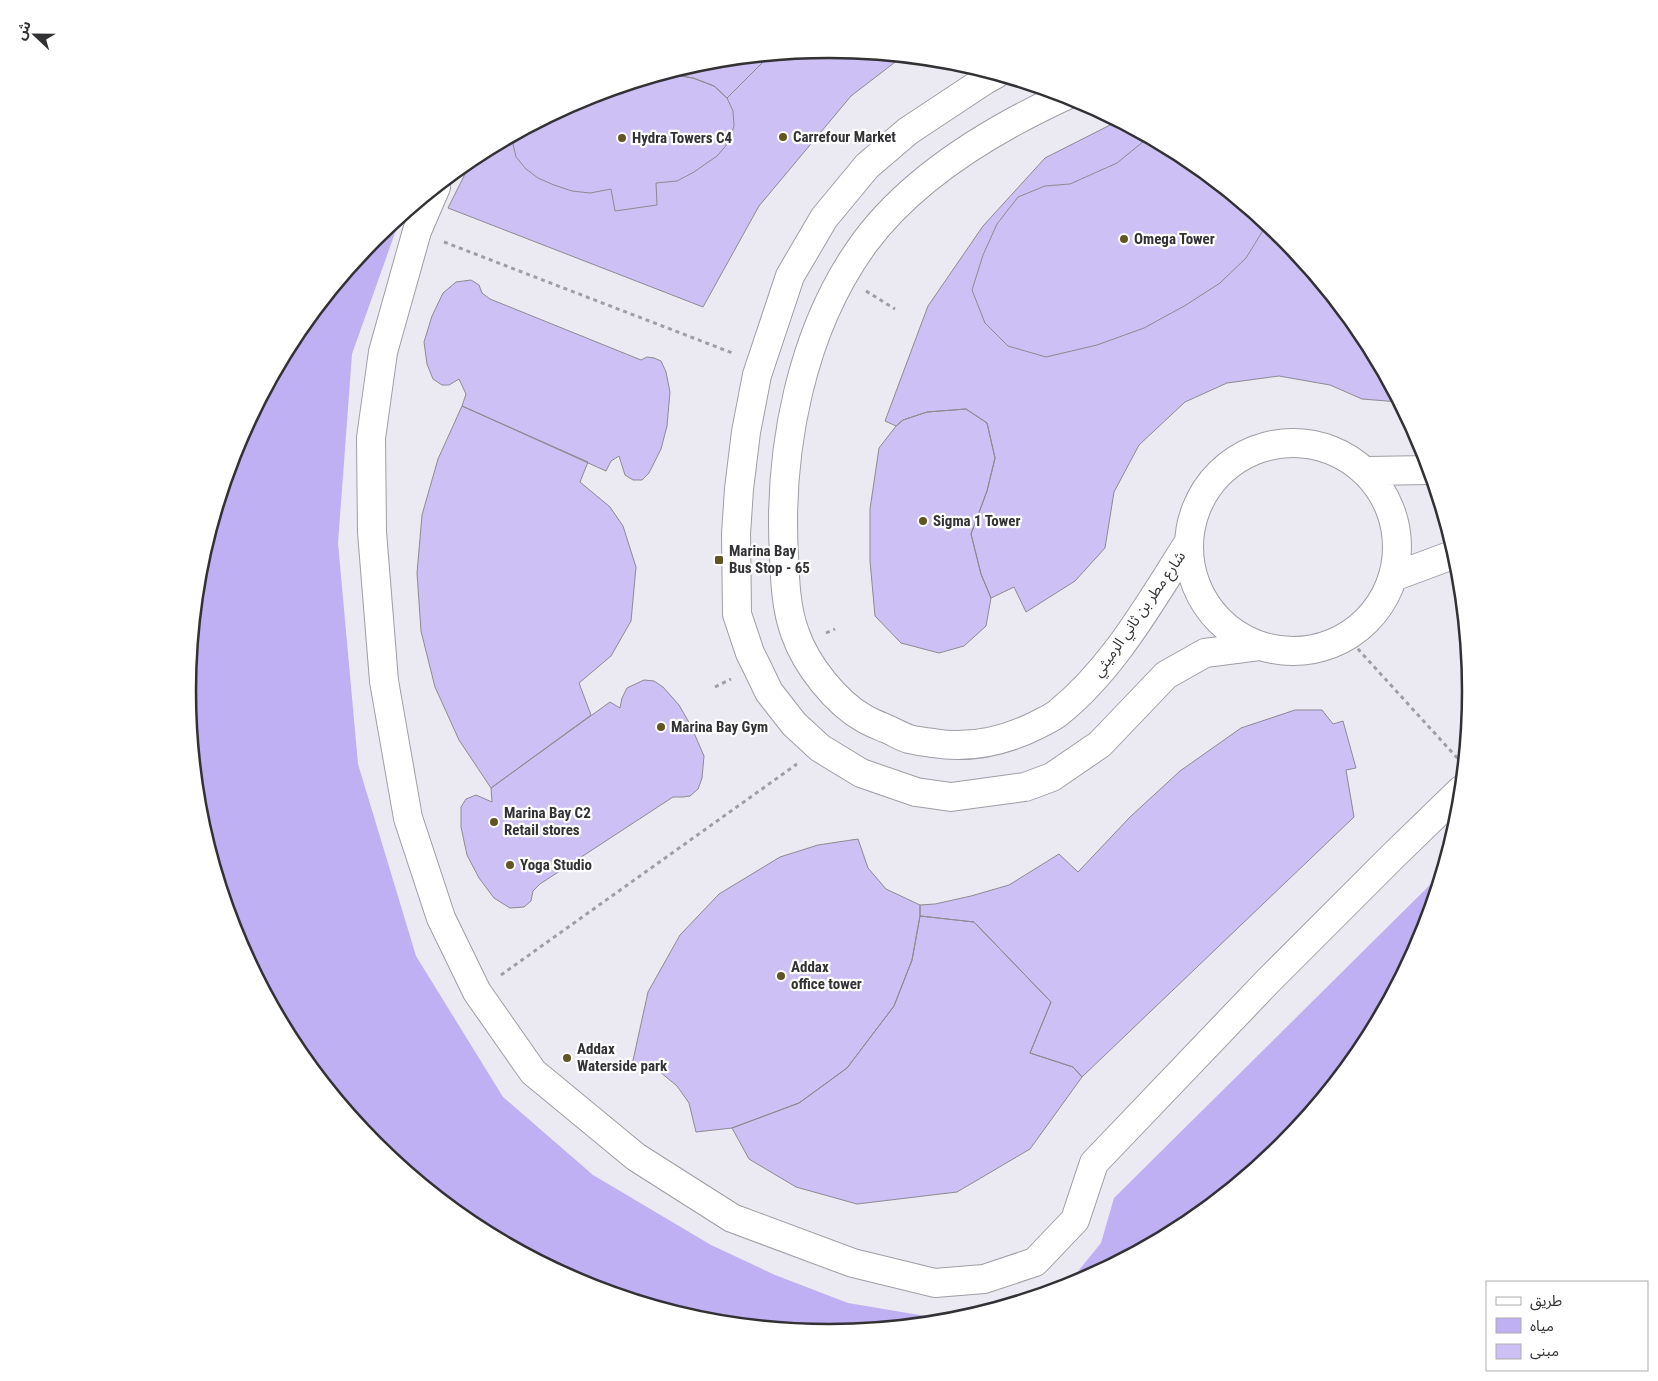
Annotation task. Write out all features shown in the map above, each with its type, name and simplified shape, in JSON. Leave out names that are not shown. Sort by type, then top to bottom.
[{"type":"street","points":[[989,78],[908,131],[867,166],[824,218],[790,276],[761,364],[746,432],[739,489],[736,534],[737,614],[750,653],[769,692],[794,724],[820,748],[861,773],[916,792],[951,797],[1025,787],[1052,777],[1100,744],[1166,675],[1205,653],[1259,646]]},
{"type":"street","name":"شارع مطر بن ثاني الرميثي","points":[[1056,100],[1032,111],[989,136],[941,169],[900,202],[865,242],[833,293],[813,341],[799,391],[788,444],[783,496],[783,535],[788,603],[795,633],[810,665],[832,693],[864,719],[910,739],[948,746],[984,743],[1020,734],[1056,715],[1090,683],[1134,626],[1188,542]]},
{"type":"street","points":[[431,199],[417,232],[383,352],[371,438],[372,532],[384,681],[408,818],[441,918],[477,992],[533,1072],[636,1158],[732,1218],[862,1265],[935,1282],[984,1279],[1036,1262],[1074,1220],[1094,1163],[1275,974],[1453,798]]},
{"type":"street","points":[[1306,442],[1339,451],[1367,471],[1389,502],[1398,539],[1393,577],[1383,600],[1367,621],[1347,637],[1319,648],[1289,652],[1259,646],[1229,630],[1206,606],[1192,576],[1188,542],[1195,508],[1213,478],[1239,456],[1272,443],[1306,442]]},
{"type":"street","points":[[1367,471],[1422,470]]},
{"type":"street","points":[[1393,577],[1447,557]]},
{"type":"path","points":[[417,232],[761,364]]},
{"type":"path","points":[[1347,637],[1458,760]]},
{"type":"path","points":[[477,992],[820,748]]},
{"type":"water","points":[[396,229],[352,354],[338,543],[358,764],[416,956],[503,1097],[593,1175],[711,1245],[775,1275],[848,1303],[924,1316],[870,1322],[829,1324],[746,1318],[706,1311],[665,1302],[626,1290],[549,1258],[512,1239],[444,1193],[381,1138],[353,1108],[327,1076],[281,1007],[244,933],[218,854],[208,814],[201,773],[197,732],[197,649],[208,567],[230,487],[244,448],[281,374],[327,305],[353,273]]},
{"type":"water","points":[[1431,884],[1414,933],[1377,1007],[1331,1076],[1305,1108],[1277,1138],[1246,1166],[1181,1217],[1146,1239],[1077,1272],[1101,1243],[1114,1198]]},
{"type":"building","points":[[829,58],[896,61],[851,96],[759,206],[703,307],[448,208],[466,172],[477,164],[512,142],[549,123],[626,91],[665,79],[746,63]]},
{"type":"building","points":[[764,61],[727,98],[714,86],[693,78],[681,76],[706,70]]},
{"type":"building","name":"Hydra Towers C4","points":[[680,76],[693,78],[714,86],[727,98],[733,111],[734,126],[729,142],[717,156],[694,172],[677,181],[656,183],[657,205],[615,211],[611,189],[590,193],[572,191],[538,178],[526,169],[516,157],[514,141],[549,123],[587,106],[626,91]]},
{"type":"building","points":[[1112,124],[1146,142],[1181,164],[1246,215],[1277,243],[1305,273],[1355,339],[1392,401],[1362,399],[1330,385],[1279,376],[1227,383],[1185,402],[1139,445],[1114,492],[1105,548],[1075,581],[1026,612],[1014,587],[991,598],[981,574],[971,534],[987,491],[995,458],[987,423],[966,409],[927,412],[903,420],[896,426],[885,421],[928,306],[983,226],[1045,158]]},
{"type":"building","name":"Omega Tower","points":[[1144,141],[1181,164],[1214,188],[1263,230],[1246,258],[1220,283],[1186,305],[1144,328],[1097,345],[1046,357],[1008,346],[985,323],[972,290],[983,255],[997,224],[1018,197],[1045,186],[1070,184],[1117,163]]},
{"type":"building","points":[[471,280],[479,285],[482,293],[490,299],[641,360],[647,357],[661,361],[666,372],[670,392],[667,426],[661,449],[649,473],[642,480],[633,480],[625,475],[619,456],[611,461],[606,471],[462,406],[466,394],[459,379],[449,385],[442,385],[433,379],[427,364],[424,342],[432,316],[443,293],[456,282]]},
{"type":"building","points":[[462,406],[588,462],[580,482],[610,507],[623,526],[636,567],[631,621],[611,656],[579,683],[591,715],[491,788],[459,740],[435,687],[421,631],[417,573],[422,515],[438,459]]},
{"type":"building","name":"Sigma 1 Tower","points":[[966,409],[987,423],[995,458],[987,491],[971,534],[981,574],[991,598],[986,626],[964,646],[939,653],[901,643],[875,616],[870,561],[870,509],[879,448],[896,426],[903,420],[927,412]]},
{"type":"building","points":[[644,680],[654,681],[663,687],[679,705],[691,726],[704,756],[702,778],[698,789],[690,796],[673,797],[540,884],[533,891],[531,901],[524,907],[510,908],[494,898],[479,878],[467,855],[461,827],[461,807],[466,799],[476,795],[492,802],[491,788],[610,702],[620,708],[627,688]]},
{"type":"building","points":[[1295,710],[1322,710],[1333,724],[1343,721],[1356,768],[1346,770],[1354,817],[1082,1077],[1073,1067],[1030,1053],[1051,1002],[974,922],[920,916],[920,905],[935,904],[971,896],[1009,885],[1059,854],[1078,872],[1130,817],[1180,771],[1241,728]]},
{"type":"building","name":"Addax office tower","points":[[858,839],[868,868],[886,889],[920,905],[920,916],[912,960],[894,1006],[847,1068],[799,1103],[732,1128],[696,1132],[689,1103],[677,1086],[660,1072],[632,1065],[648,992],[680,935],[719,894],[780,857],[818,845]]},
{"type":"building","points":[[920,916],[974,922],[1051,1002],[1030,1053],[1073,1067],[1082,1077],[1030,1149],[957,1192],[857,1204],[796,1187],[749,1159],[732,1128],[799,1103],[847,1068],[894,1006],[912,960]]},
{"type":"place","name":"Carrefour Market","points":[[783,137]]},
{"type":"place","name":"Hydra Towers C4","points":[[622,138]]},
{"type":"place","name":"Omega Tower","points":[[1124,239]]},
{"type":"place","name":"Sigma 1 Tower","points":[[923,521]]},
{"type":"place","name":"Marina Bay Bus Stop - 65","points":[[719,560]]},
{"type":"place","name":"Marina Bay Gym","points":[[661,727]]},
{"type":"place","name":"Marina Bay C2 Retail stores","points":[[494,822]]},
{"type":"place","name":"Yoga Studio","points":[[510,865]]},
{"type":"place","name":"Addax office tower","points":[[781,976]]},
{"type":"place","name":"Addax Waterside park","points":[[567,1058]]}]
